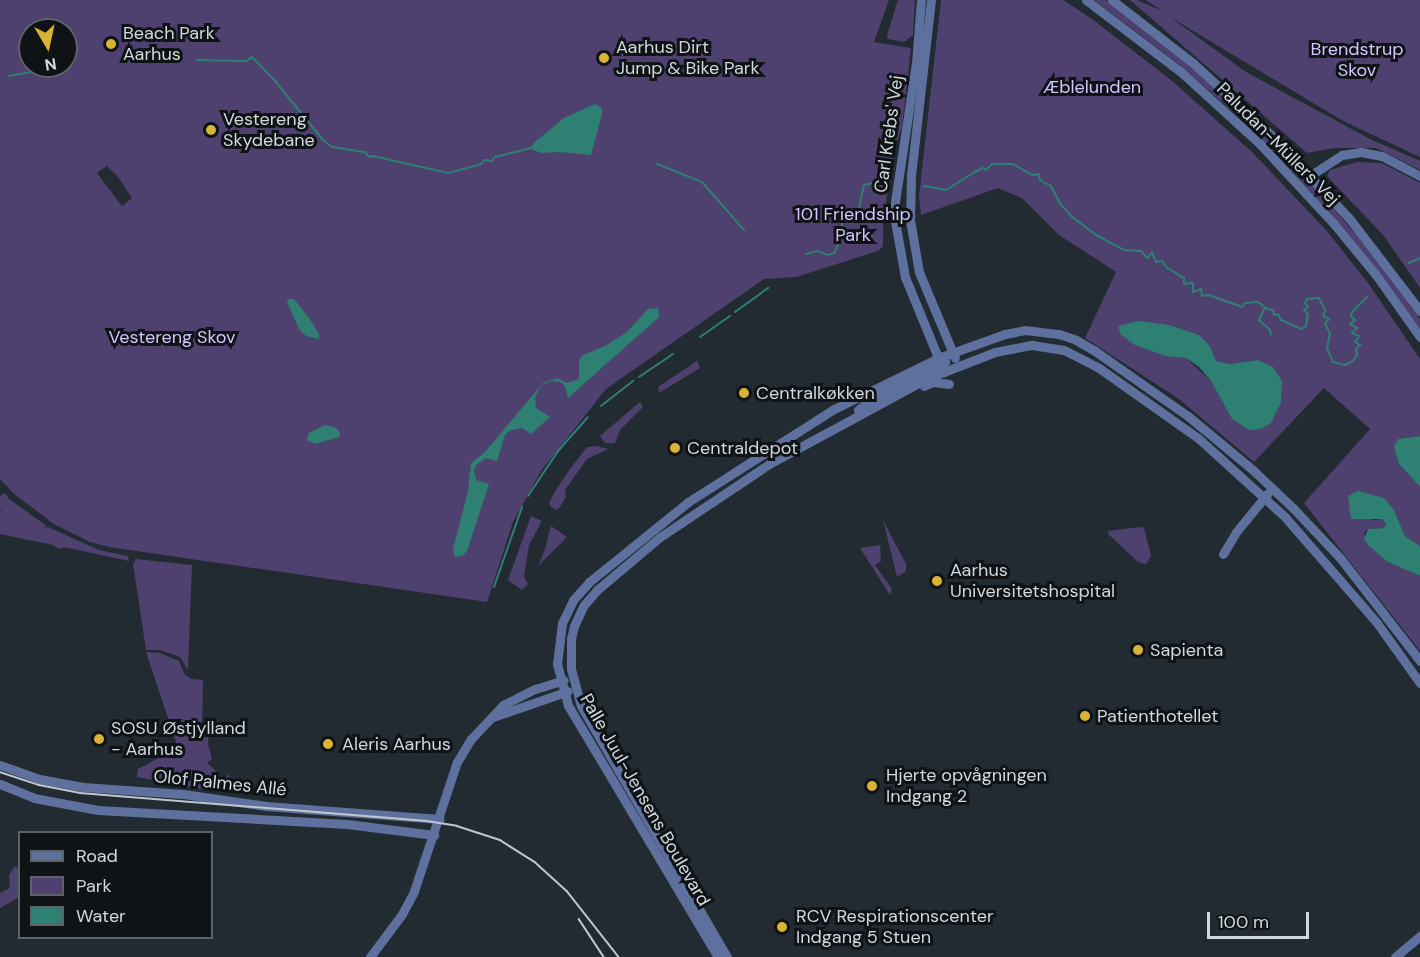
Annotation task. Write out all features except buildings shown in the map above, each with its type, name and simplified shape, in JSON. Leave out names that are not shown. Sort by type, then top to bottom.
[{"type":"street","name":"Carl Krebs' Vej","points":[[921,0],[916,63],[895,220],[900,260],[905,277],[941,365]]},
{"type":"street","name":"Carl Krebs' Vej","points":[[931,0],[911,176],[910,220],[919,272],[957,366]]},
{"type":"street","name":"Paludan-Müllers Vej","points":[[1086,0],[1182,73],[1260,144],[1334,224],[1376,275],[1420,337]]},
{"type":"street","name":"Paludan-Müllers Vej","points":[[1112,0],[1236,101],[1311,175],[1389,267],[1420,311]]},
{"type":"street","points":[[1311,175],[1342,154],[1361,152],[1382,156],[1420,176]]},
{"type":"street","name":"Palle Juul-Jensens Boulevard","points":[[565,687],[572,678],[570,653],[574,626],[584,605],[607,579],[660,537],[759,470],[882,401],[941,365],[953,353],[1005,334],[1025,330],[1043,331],[1076,340],[1164,399],[1268,493],[1285,517],[1377,623],[1420,683]]},
{"type":"street","name":"Palle Juul-Jensens Boulevard","points":[[717,957],[582,730],[565,687],[557,654],[562,623],[578,593],[606,566],[688,502],[791,435],[880,385],[941,365],[957,366],[1014,347],[1032,345],[1064,350],[1117,380],[1198,438],[1317,533],[1355,576],[1420,661]]},
{"type":"street","points":[[849,419],[871,399],[941,365]]},
{"type":"street","points":[[882,401],[933,382],[949,384]]},
{"type":"street","points":[[1223,554],[1236,532],[1268,493]]},
{"type":"street","name":"Palle Juul-Jensens Boulevard","points":[[565,687],[580,717],[607,752],[727,957]]},
{"type":"street","points":[[370,957],[406,906],[440,819],[457,762],[475,733],[504,705],[535,689],[565,687]]},
{"type":"street","points":[[488,719],[565,687]]},
{"type":"street","name":"Olof Palmes Allé","points":[[0,765],[39,779],[83,787],[183,794],[267,806],[440,819]]},
{"type":"street","name":"Olof Palmes Allé","points":[[0,784],[34,798],[81,808],[325,822],[434,835]]},
{"type":"street","points":[[1395,957],[1420,936]]},
{"type":"green space","points":[[0,0],[889,0],[874,42],[911,48],[902,127],[896,144],[883,219],[883,246],[878,251],[796,277],[764,279],[606,389],[541,471],[513,522],[487,602],[109,547],[90,542],[54,524],[14,494],[0,479]],"holes":[[[107,166],[118,177],[132,198],[122,206],[97,173]]]},
{"type":"green space","points":[[898,0],[915,0],[913,35],[904,42],[888,39],[887,35]]},
{"type":"green space","name":"Æblelunden","points":[[941,0],[1063,0],[1092,19],[1171,80],[1252,152],[1326,230],[1368,283],[1420,359],[1420,436],[1398,439],[1399,464],[1420,487],[1420,546],[1405,536],[1394,510],[1366,517],[1374,520],[1382,519],[1386,524],[1384,528],[1368,529],[1364,533],[1388,562],[1420,576],[1420,651],[1304,503],[1370,429],[1324,388],[1254,462],[1179,399],[1085,338],[1116,272],[1059,235],[1022,198],[998,188],[921,215],[919,196]],"holes":[[[1210,346],[1216,361],[1230,364],[1258,360],[1249,430],[1232,419],[1211,381],[1186,358]]]},
{"type":"green space","points":[[1094,0],[1106,0],[1188,64],[1288,156],[1371,252],[1420,319],[1420,330],[1340,224],[1280,158],[1238,116],[1177,63]]},
{"type":"green space","name":"Brendstrup Skov","points":[[1130,0],[1137,0],[1162,11],[1146,0],[1420,0],[1420,157],[1343,121],[1170,17],[1246,72],[1370,139],[1420,161],[1420,170],[1376,148],[1335,148],[1307,153]]},
{"type":"green space","points":[[1357,162],[1382,163],[1420,183],[1420,288],[1384,236],[1327,176],[1330,170]]},
{"type":"green space","points":[[697,361],[700,368],[659,393],[658,387]]},
{"type":"green space","points":[[640,402],[643,407],[620,430],[615,443],[605,443],[600,436]]},
{"type":"green space","points":[[596,446],[608,449],[587,459],[565,490],[566,496],[560,507],[556,510],[551,507],[549,503],[573,465],[587,447]]},
{"type":"green space","points":[[5,493],[9,499],[47,526],[43,528],[48,527],[99,550],[128,556],[129,561],[64,547],[59,549],[53,545],[0,534],[0,513],[6,503],[0,512],[0,496]]},
{"type":"green space","points":[[531,516],[542,521],[529,545],[524,577],[528,584],[522,590],[508,580]]},
{"type":"green space","points":[[883,520],[906,564],[906,571],[897,577]]},
{"type":"green space","points":[[551,526],[567,537],[538,566],[544,552]]},
{"type":"green space","points":[[1144,528],[1151,556],[1146,564],[1138,562],[1108,534],[1108,531]]},
{"type":"green space","points":[[880,545],[881,561],[875,565],[892,589],[890,595],[860,548]]},
{"type":"green space","points":[[136,559],[192,565],[188,670],[180,657],[160,650],[146,650],[133,564]]},
{"type":"green space","points":[[146,652],[160,653],[179,661],[185,675],[192,679],[203,680],[202,729],[209,730],[208,744],[212,759],[207,763],[224,779],[229,774],[230,779],[207,790],[137,777],[138,769],[164,755],[181,757]]},
{"type":"green space","points":[[14,867],[18,868],[18,898],[0,908],[0,893],[10,888],[9,875]]},
{"type":"water","points":[[595,104],[602,108],[602,114],[591,155],[542,153],[533,150],[531,147],[535,142],[564,118]]},
{"type":"water","points":[[289,299],[294,299],[309,318],[319,334],[319,339],[306,336],[299,329],[287,302]]},
{"type":"water","points":[[658,308],[659,317],[568,398],[565,386],[560,382],[551,381],[541,385],[557,378],[567,383],[579,379],[579,360],[583,355],[605,346],[627,332],[648,309]]},
{"type":"water","points":[[1138,321],[1169,325],[1199,335],[1210,346],[1216,361],[1230,364],[1258,360],[1273,367],[1282,381],[1281,402],[1271,423],[1260,429],[1249,430],[1232,419],[1211,381],[1199,367],[1186,358],[1166,356],[1135,345],[1121,335],[1118,326]]},
{"type":"water","points":[[541,386],[535,398],[536,408],[550,417],[531,434],[522,428],[511,430],[505,435],[497,461],[486,458],[476,465],[474,471],[476,480],[489,484],[467,551],[455,557],[453,549],[468,491],[471,463],[484,453]]},
{"type":"water","points":[[325,425],[336,428],[340,433],[339,437],[315,444],[307,440],[309,433]]},
{"type":"water","points":[[1420,436],[1420,487],[1399,464],[1394,447],[1398,439]]},
{"type":"water","points":[[1358,491],[1384,498],[1394,510],[1405,536],[1420,546],[1420,576],[1388,562],[1369,546],[1364,539],[1368,529],[1384,528],[1386,524],[1382,519],[1351,519],[1348,496]]},
{"type":"waterway","points":[[197,60],[246,61],[252,57],[275,81],[323,140],[332,147],[365,152],[369,157],[448,173],[481,164],[484,160],[492,161],[495,157],[535,147]]},
{"type":"waterway","points":[[9,76],[18,74]]},
{"type":"waterway","points":[[657,164],[702,182],[744,230]]},
{"type":"waterway","points":[[924,186],[946,190],[975,172],[983,168],[986,170],[992,164],[1013,164],[1032,175],[1039,174],[1040,180],[1051,186],[1059,202],[1071,216],[1096,235],[1124,250],[1141,251],[1147,258],[1152,253],[1156,262],[1162,261],[1167,268],[1184,278],[1184,284],[1193,283],[1193,292],[1201,289],[1202,296],[1208,295],[1242,307],[1245,303],[1258,302],[1267,309],[1273,310],[1274,315],[1278,314],[1281,320],[1301,329],[1306,326],[1308,314],[1304,310],[1308,307],[1305,303],[1307,299],[1319,298],[1325,310],[1323,316],[1329,319],[1325,324],[1330,334],[1327,348],[1333,362],[1345,365],[1353,361],[1357,355],[1356,349],[1360,345],[1355,342],[1359,336],[1352,333],[1357,328],[1350,324],[1355,320],[1351,316],[1352,312],[1367,297]]},
{"type":"waterway","points":[[806,254],[817,251],[828,255],[834,253],[838,245],[843,219],[851,219],[852,214],[858,213],[864,185],[885,180]]},
{"type":"waterway","points":[[1409,263],[1420,258]]},
{"type":"waterway","points":[[735,312],[768,288]]},
{"type":"waterway","points":[[1264,309],[1259,320],[1270,330],[1271,335]]},
{"type":"waterway","points":[[700,337],[730,316]]},
{"type":"waterway","points":[[639,377],[673,354]]},
{"type":"waterway","points":[[601,406],[633,381]]},
{"type":"waterway","points":[[528,496],[558,451],[588,417]]},
{"type":"waterway","points":[[494,587],[522,507]]},
{"type":"tram line","points":[[0,772],[39,785],[80,793],[427,821],[457,826],[500,840],[535,862],[567,891],[619,957]]},
{"type":"tram line","points":[[579,919],[604,957]]},
{"type":"place","name":"Beach Park Aarhus","points":[[111,44]]},
{"type":"place","name":"Aarhus Dirt Jump & Bike Park","points":[[604,58]]},
{"type":"place","name":"Vestereng Skydebane","points":[[211,130]]},
{"type":"place","name":"Centralkøkken","points":[[744,393]]},
{"type":"place","name":"Centraldepot","points":[[675,448]]},
{"type":"place","name":"Aarhus Universitetshospital","points":[[937,581]]},
{"type":"place","name":"Sapienta","points":[[1138,650]]},
{"type":"place","name":"Patienthotellet","points":[[1085,716]]},
{"type":"place","name":"SOSU Østjylland - Aarhus","points":[[99,739]]},
{"type":"place","name":"Aleris Aarhus","points":[[328,744]]},
{"type":"place","name":"Hjerte opvågningen Indgang 2","points":[[872,786]]},
{"type":"place","name":"RCV Respirationscenter Indgang 5 Stuen","points":[[782,927]]},
{"type":"park label","name":"101 Friendship Park","points":[[853,225]]},
{"type":"park label","name":"Vestereng Skov","points":[[172,337]]}]
